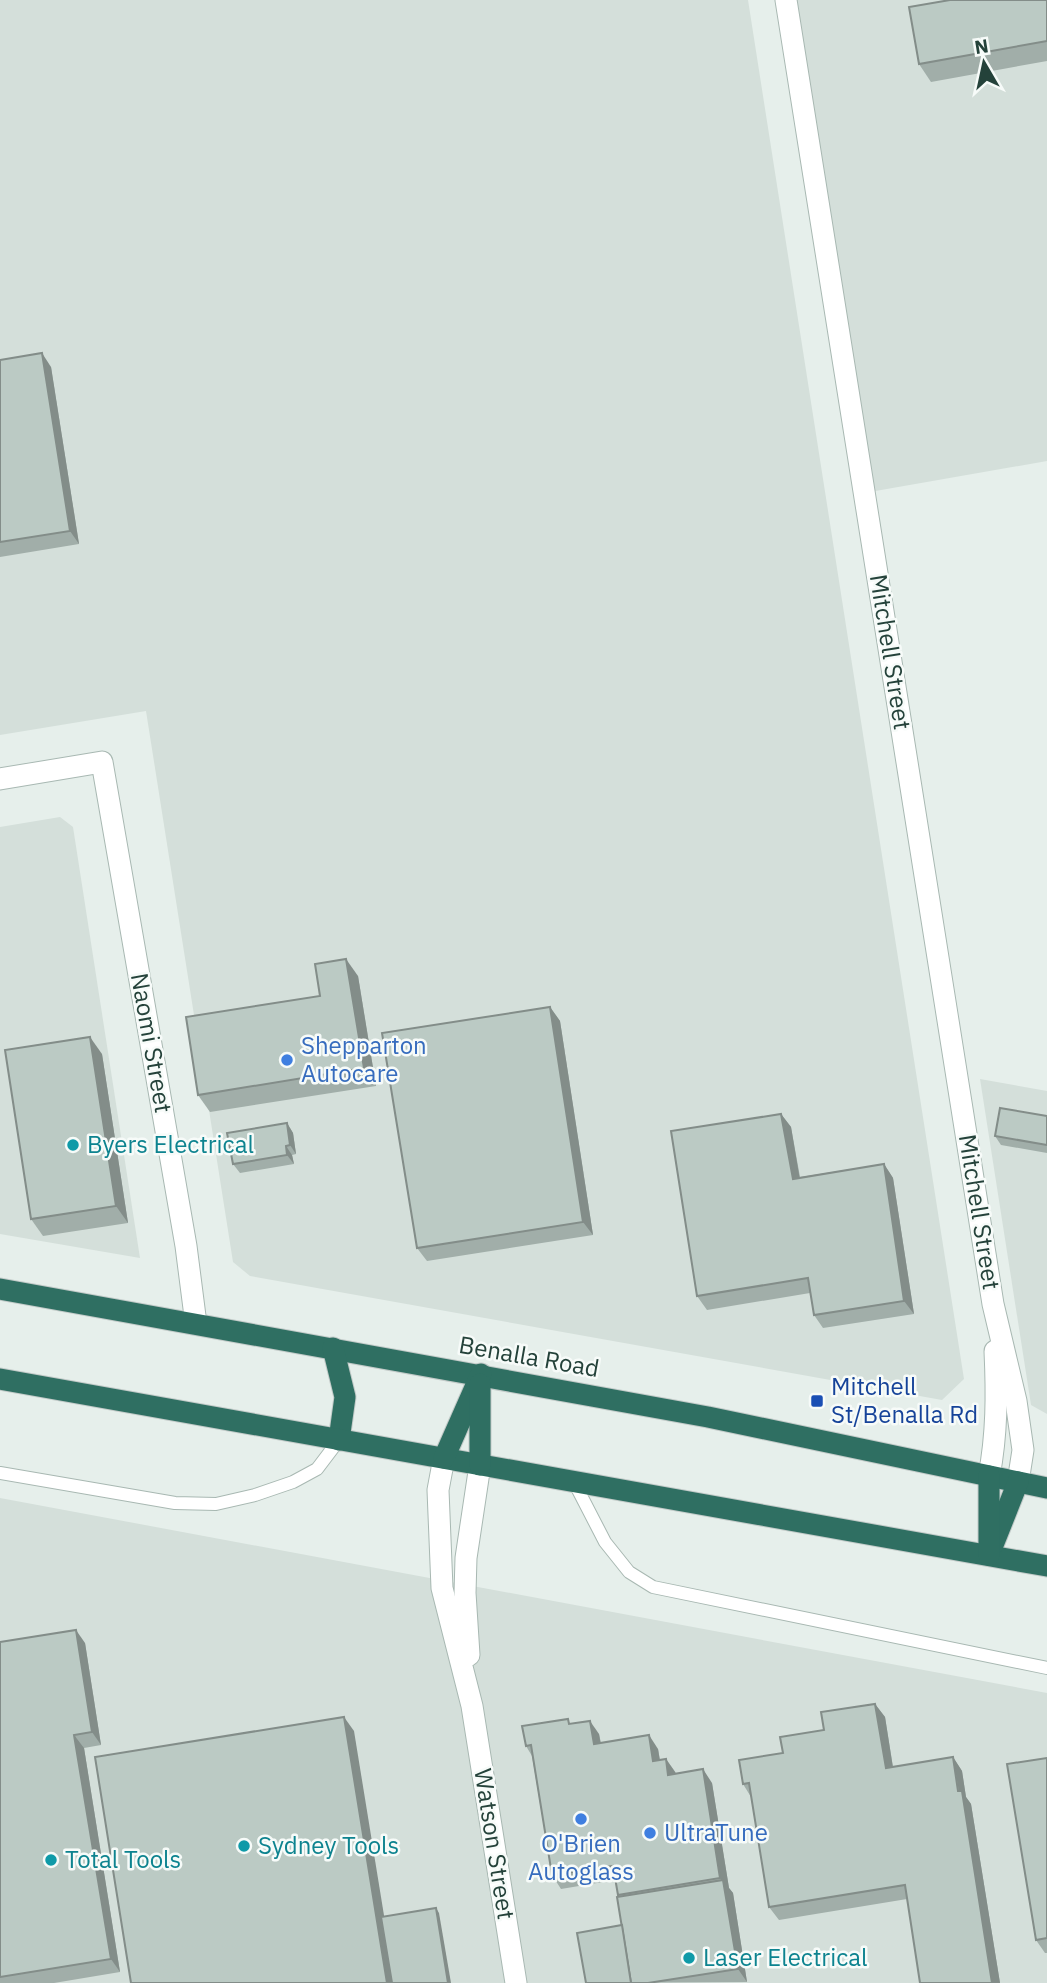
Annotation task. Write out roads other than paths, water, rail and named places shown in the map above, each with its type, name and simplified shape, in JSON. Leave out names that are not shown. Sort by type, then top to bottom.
[{"type":"highway","name":"Benalla Road","points":[[0,1289],[708,1417],[1047,1488]]},
{"type":"highway","points":[[333,1349],[345,1397],[339,1440]]},
{"type":"highway","points":[[444,1458],[481,1374]]},
{"type":"highway","points":[[480,1465],[481,1374]]},
{"type":"highway","points":[[0,1379],[1047,1566]]},
{"type":"highway","points":[[989,1476],[989,1555]]},
{"type":"highway","points":[[989,1555],[1018,1482]]},
{"type":"street","name":"Mitchell Street","points":[[786,0],[993,1304],[1016,1401],[1023,1450],[1018,1482]]},
{"type":"street","name":"Naomi Street","points":[[0,779],[102,762],[182,1219],[197,1324]]},
{"type":"street","name":"Mitchell Street","points":[[989,1476],[995,1444],[997,1407],[993,1304]]},
{"type":"street","name":"Watson Street","points":[[444,1458],[438,1490],[442,1588],[472,1706],[516,1983]]},
{"type":"street","name":"Watson Street","points":[[472,1706],[465,1593],[466,1558],[480,1465]]},
{"type":"lane","points":[[0,1473],[175,1503],[216,1504],[293,1482],[317,1469],[339,1440]]},
{"type":"lane","points":[[574,1482],[605,1542],[629,1572],[653,1587],[1047,1668]]},
{"type":"place","name":"Shepparton Autocare","points":[[287,1060]]},
{"type":"place","name":"Byers Electrical","points":[[73,1145]]},
{"type":"place","name":"Mitchell St/Benalla Rd","points":[[817,1401]]},
{"type":"place","name":"O'Brien Autoglass","points":[[581,1819]]},
{"type":"place","name":"UltraTune","points":[[650,1833]]},
{"type":"place","name":"Sydney Tools","points":[[244,1846]]},
{"type":"place","name":"Total Tools","points":[[51,1860]]},
{"type":"place","name":"Laser Electrical","points":[[689,1958]]}]
